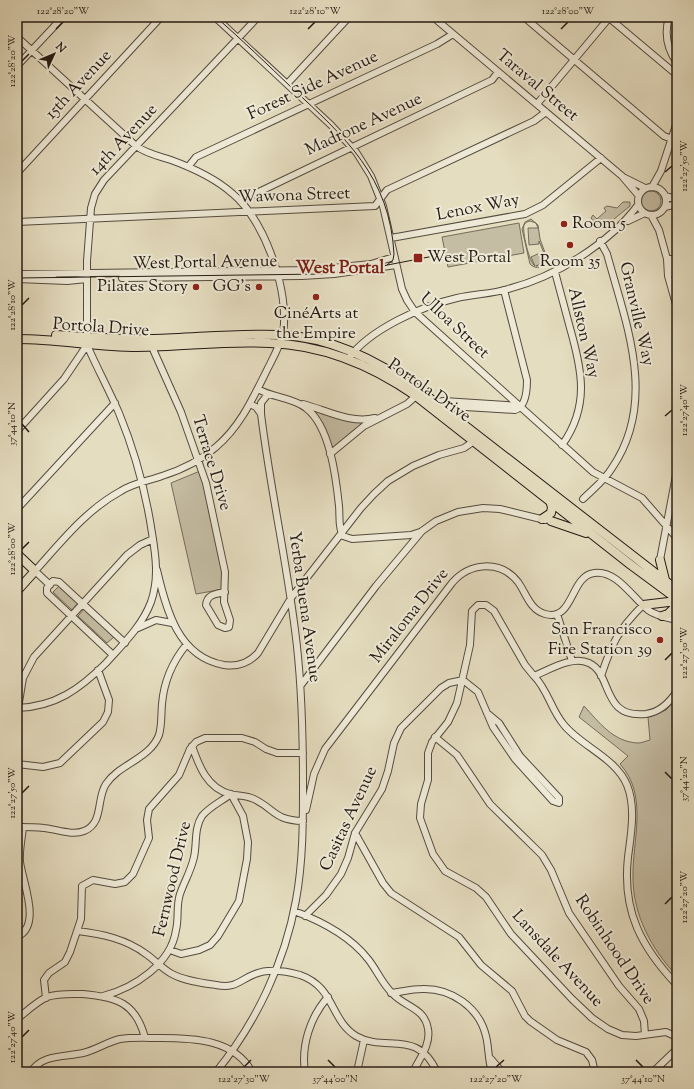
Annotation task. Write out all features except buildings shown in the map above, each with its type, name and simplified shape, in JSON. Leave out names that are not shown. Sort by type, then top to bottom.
[{"type":"main road","name":"Portola Drive","points":[[17,334],[152,347],[248,342],[280,343],[350,356],[416,396],[550,501],[568,510],[600,541],[677,600]]},
{"type":"main road","name":"Portola Drive","points":[[17,339],[87,341],[152,340],[248,334],[283,335],[318,341],[397,375],[435,402],[568,510],[648,567],[677,590]]},
{"type":"main road","points":[[542,519],[551,513],[552,507],[550,501]]},
{"type":"main road","points":[[551,522],[559,520],[568,510]]},
{"type":"main road","points":[[551,522],[580,531],[600,541]]},
{"type":"main road","points":[[17,554],[35,571],[17,591]]},
{"type":"main road","points":[[648,567],[655,568],[660,560]]},
{"type":"main road","points":[[660,560],[665,581]]},
{"type":"main road","points":[[643,605],[677,600]]},
{"type":"main road","points":[[662,616],[668,614],[677,605]]},
{"type":"street","points":[[17,66],[63,17]]},
{"type":"street","name":"15th Avenue","points":[[17,172],[161,17]]},
{"type":"street","name":"Ulloa Street","points":[[214,17],[287,84],[351,146],[371,176],[380,199],[391,238],[394,257],[404,295],[416,312],[593,472],[642,498],[677,538]]},
{"type":"street","name":"14th Avenue","points":[[87,341],[87,276],[90,218],[92,201],[99,187],[258,17]]},
{"type":"street","points":[[287,84],[349,17]]},
{"type":"street","points":[[524,17],[664,136],[674,140]]},
{"type":"street","points":[[669,17],[666,29],[667,44],[670,53],[677,63]]},
{"type":"street","name":"Taraval Street","points":[[437,18],[453,34],[622,176],[639,196]]},
{"type":"street","points":[[537,104],[609,18],[677,75]]},
{"type":"street","name":"Forest Side Avenue","points":[[188,167],[196,157],[437,44],[453,34]]},
{"type":"street","points":[[17,37],[136,146],[147,153],[188,167],[220,184],[240,201],[265,242],[277,274],[283,307],[283,335],[280,343],[250,404],[230,433],[199,460],[171,473],[121,490],[93,510],[35,571],[50,585]]},
{"type":"street","name":"Madrone Avenue","points":[[240,201],[351,146],[492,80],[498,72]]},
{"type":"street","name":"Wawona Street","points":[[17,222],[376,206],[387,190],[534,121],[546,112]]},
{"type":"street","points":[[350,356],[363,342],[416,312],[456,298],[504,290],[533,281],[555,272],[579,257],[624,222],[638,205],[639,196],[649,188],[660,171],[674,140],[677,122]]},
{"type":"street","name":"Lenox Way","points":[[391,238],[526,214],[543,205],[601,158]]},
{"type":"street","points":[[660,171],[660,189],[665,196],[665,207]]},
{"type":"street","name":"Taraval Street","points":[[622,176],[649,188]]},
{"type":"street","points":[[649,188],[660,189]]},
{"type":"street","points":[[665,196],[677,199]]},
{"type":"street","points":[[677,204],[665,207],[660,213],[660,230],[667,259],[677,282]]},
{"type":"street","points":[[638,205],[648,214],[660,230]]},
{"type":"street","points":[[624,222],[648,214],[660,213]]},
{"type":"street","name":"Granville Way","points":[[583,499],[604,479],[618,460],[628,436],[635,408],[636,378],[634,358],[607,254],[600,241]]},
{"type":"street","name":"West Portal Avenue","points":[[17,274],[87,276],[277,274],[347,268],[380,262],[394,257]]},
{"type":"street","points":[[667,259],[677,259]]},
{"type":"street","points":[[667,259],[668,276],[677,308]]},
{"type":"street","name":"West Portal Avenue","points":[[17,279],[87,276],[92,271],[132,273],[334,274],[396,265]]},
{"type":"street","name":"Allston Way","points":[[555,272],[582,376],[579,410],[571,432],[562,445]]},
{"type":"street","points":[[443,409],[449,406],[515,410],[520,406],[526,394],[527,380],[504,290]]},
{"type":"street","points":[[87,341],[115,403],[129,440],[142,482],[153,539],[157,570],[172,623],[187,644],[199,654],[214,662],[230,666],[242,664],[253,658],[258,653],[291,598],[367,500],[388,482],[417,464],[439,455],[464,448],[474,441]]},
{"type":"street","points":[[17,431],[64,379],[87,341]]},
{"type":"street","name":"Terrace Drive","points":[[152,347],[176,399],[199,460],[213,509],[225,572],[225,592],[225,606],[231,624],[225,628],[218,625],[206,605],[210,596],[225,592]]},
{"type":"street","points":[[258,389],[268,394],[348,419],[362,420],[382,416]]},
{"type":"street","points":[[261,414],[261,403],[268,394]]},
{"type":"street","points":[[330,454],[356,432],[382,416],[407,404],[416,396]]},
{"type":"street","points":[[293,401],[307,408],[318,420],[325,435],[337,492],[342,533],[346,538],[352,539],[411,535],[422,531],[450,514],[474,508],[500,509],[551,522]]},
{"type":"street","points":[[435,402],[444,401],[520,406]]},
{"type":"street","points":[[17,509],[115,403]]},
{"type":"street","points":[[250,404],[256,407],[261,414]]},
{"type":"street","name":"Yerba Buena Avenue","points":[[216,1072],[232,1051],[258,1010],[276,970],[294,911],[301,867],[303,753],[301,685],[291,598],[267,464],[261,414]]},
{"type":"street","points":[[660,560],[677,470]]},
{"type":"street","points":[[301,685],[355,612],[422,531]]},
{"type":"street","points":[[153,539],[130,552],[29,664],[20,686],[18,708],[41,705],[62,699],[78,689],[98,670],[136,630],[150,604],[156,586],[157,570]]},
{"type":"street","name":"Miraloma Drive","points":[[309,790],[317,765],[330,741],[452,583],[461,574],[480,566],[501,569],[507,572],[518,582],[535,608],[546,614],[557,614]]},
{"type":"street","points":[[572,662],[557,614],[566,608],[582,580],[595,573],[606,574],[612,577],[648,610],[677,620]]},
{"type":"street","points":[[113,655],[47,594],[46,590],[53,581],[58,581],[125,643]]},
{"type":"street","name":"Lansdale Avenue","points":[[534,676],[524,666],[494,611],[482,604],[474,608],[472,611],[470,645],[463,680],[452,716],[435,737],[428,753],[428,780],[420,811],[421,824],[436,861],[451,876],[481,892],[511,934],[585,1012],[615,1032],[629,1036],[666,1032],[677,1037]]},
{"type":"street","points":[[601,676],[610,649],[617,634],[643,605]]},
{"type":"street","points":[[136,630],[149,622],[156,620],[172,623]]},
{"type":"street","points":[[17,937],[25,932],[30,919],[20,861],[20,827],[78,833],[92,825],[98,817],[101,796],[106,784],[114,775],[148,750],[156,740],[160,728],[166,680],[175,659],[187,644]]},
{"type":"street","points":[[677,691],[673,698],[662,708],[649,713],[634,713],[627,711],[615,703],[606,690],[601,676],[594,666],[589,663],[572,662],[534,676],[543,687],[563,724],[618,771],[626,784],[632,816],[628,878],[632,910],[639,932],[649,953],[677,985]]},
{"type":"street","points":[[17,764],[42,767],[60,764],[103,722],[108,712],[109,700],[98,670]]},
{"type":"street","points":[[463,680],[478,692],[487,713],[493,727],[515,759],[553,801],[559,803],[559,798],[520,756],[499,723],[487,713]]},
{"type":"street","name":"Casitas Avenue","points":[[305,916],[326,895],[337,881],[348,858],[355,833],[382,789],[394,744],[400,728],[445,685],[454,681],[463,680]]},
{"type":"street","name":"Robinhood Drive","points":[[435,737],[457,755],[490,804],[544,858],[551,870],[572,919],[619,986],[639,1009],[644,1022],[645,1035]]},
{"type":"street","points":[[46,998],[44,980],[49,973],[65,962],[78,931],[81,919],[82,886],[93,880],[110,884],[120,884],[133,874],[149,838],[147,820],[149,809],[179,775],[192,746],[205,738],[242,738],[255,742],[266,749],[277,753],[303,753]]},
{"type":"street","points":[[192,746],[201,770],[208,780],[219,789],[231,794],[250,797],[282,818],[302,821]]},
{"type":"street","points":[[303,786],[309,790]]},
{"type":"street","name":"Yerba Buena Avenue","points":[[302,821],[309,790]]},
{"type":"street","points":[[170,950],[181,954],[199,950],[210,945],[218,936],[239,902],[247,859],[248,838],[243,816],[231,794]]},
{"type":"street","name":"Fernwood Drive","points":[[103,996],[126,988],[158,964],[170,950],[176,931],[180,894],[194,858],[199,821],[207,811],[231,794]]},
{"type":"street","points":[[355,833],[383,883],[391,893],[459,937],[481,965],[512,991],[525,1016],[530,1021],[557,1040],[586,1052],[592,1060],[595,1072]]},
{"type":"street","points":[[294,911],[341,935],[356,946],[368,959],[391,993],[400,1000],[417,1009],[424,1017],[427,1023],[429,1036],[413,1072]]},
{"type":"street","points":[[78,931],[100,934],[124,941],[179,977],[224,986],[238,984],[260,972],[276,970],[305,978],[316,984],[328,997],[342,1023],[352,1033],[364,1040],[402,1043],[423,1052],[429,1058],[436,1072]]},
{"type":"street","points":[[391,993],[430,989],[443,992],[461,1000],[471,1008],[479,1019],[486,1034],[492,1072]]},
{"type":"street","points":[[17,1019],[46,998],[66,993],[103,996],[121,1002],[133,1011],[145,1038]]},
{"type":"street","points":[[305,1072],[304,1050],[308,1033],[322,1003],[328,997]]},
{"type":"street","points":[[30,1072],[38,1064],[51,1058],[89,1052],[121,1039],[145,1038],[200,1039],[217,1044],[232,1051],[244,1060],[252,1072]]},
{"type":"street","points":[[357,1072],[364,1040]]},
{"type":"street","points":[[653,1072],[677,1049]]},
{"type":"street","points":[[489,1054],[494,1063],[502,1072]]},
{"type":"shaded area","points":[[651,191],[658,194],[661,201],[658,208],[651,211],[644,208],[641,201],[644,194]]},
{"type":"shaded area","points":[[623,202],[630,202],[630,206],[608,224],[600,225],[598,222],[596,224],[591,218],[593,215],[597,219],[606,211],[604,208],[607,206],[617,208]]},
{"type":"shaded area","points":[[531,219],[535,223],[530,221],[527,222],[524,225],[524,228],[528,253],[535,266],[531,257],[540,253],[544,262],[536,266],[545,263],[546,258],[539,241],[539,244],[529,245],[528,228],[538,228],[536,223],[538,225],[540,239],[547,258],[546,264],[542,266],[536,267],[530,264],[522,229],[525,222]]},
{"type":"shaded area","points":[[519,223],[524,253],[448,267],[442,237]]},
{"type":"shaded area","points":[[312,410],[364,423],[332,448],[323,424]]},
{"type":"shaded area","points":[[200,471],[215,529],[224,589],[196,594],[171,483]]},
{"type":"shaded area","points":[[59,586],[78,603],[72,610],[53,592]]},
{"type":"shaded area","points":[[84,609],[114,637],[107,643],[78,616]]},
{"type":"shaded area","points":[[677,698],[677,976],[652,943],[640,918],[636,905],[633,864],[637,804],[629,777],[620,764],[628,756],[579,717],[584,706],[607,730],[614,735],[629,742],[641,743],[650,740],[648,717],[666,710]]},
{"type":"tram line","points":[[216,17],[330,124],[361,160],[374,181],[384,202],[391,227],[394,254],[393,260],[387,265]]},
{"type":"tram line","points":[[17,278],[323,274],[372,268],[439,255]]},
{"type":"place","name":"Room 5","points":[[564,224]]},
{"type":"place","name":"Room 35","points":[[570,245]]},
{"type":"place","name":"West Portal","points":[[418,258]]},
{"type":"place","name":"Pilates Story","points":[[196,287]]},
{"type":"place","name":"GG’s","points":[[259,287]]},
{"type":"place","name":"CinéArts at the Empire","points":[[316,297]]},
{"type":"place","name":"San Francisco Fire Station 39","points":[[660,640]]},
{"type":"district","name":"West Portal","points":[[340,269]]}]
